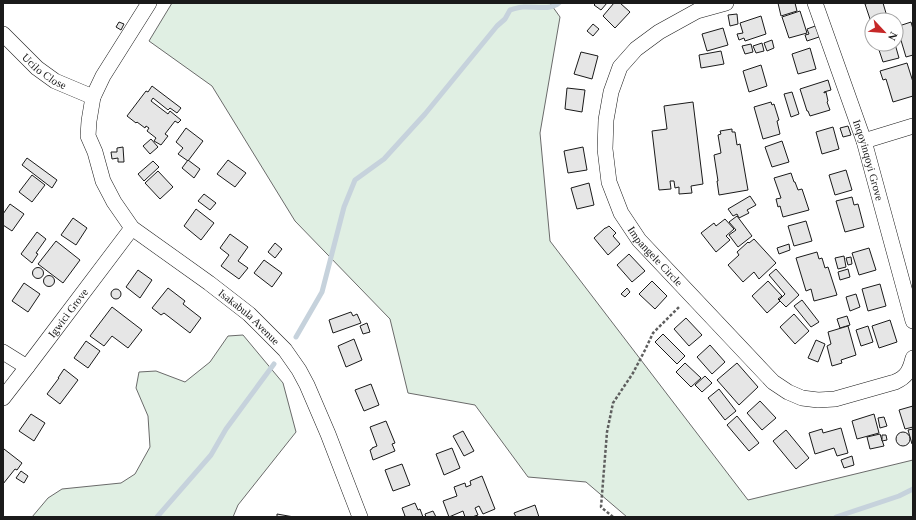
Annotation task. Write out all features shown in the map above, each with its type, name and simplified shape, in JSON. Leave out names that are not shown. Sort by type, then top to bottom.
[{"type":"street","name":"Isakabula Avenue","points":[[149,3],[103,76],[93,97],[88,136],[95,152],[103,181],[114,202],[132,228],[209,283],[249,314],[285,350],[300,370],[308,386],[360,517]]},
{"type":"street","name":"Impangele Circle","points":[[726,3],[697,11],[659,32],[636,49],[620,67],[611,92],[606,120],[605,149],[609,182],[620,213],[640,240],[691,295],[773,382],[788,392],[802,398],[818,400],[835,399],[901,379],[910,368],[913,358]]},
{"type":"street","name":"Inqoyinqoyi Grove","points":[[815,3],[864,141],[913,321]]},
{"type":"street","name":"Ucilo Close","points":[[3,34],[37,68],[55,81],[93,97]]},
{"type":"street","points":[[864,141],[913,126]]},
{"type":"street","name":"Igwici Grove","points":[[3,398],[132,228]]},
{"type":"street","points":[[3,352],[27,367]]},
{"type":"path","points":[[613,517],[601,508],[606,432],[613,403],[633,373],[653,332],[691,295]]},
{"type":"green space","points":[[172,3],[550,3],[560,17],[540,133],[550,241],[748,500],[913,460],[913,517],[627,517],[586,482],[528,477],[475,405],[408,393],[390,319],[295,221],[212,86],[149,41]]},
{"type":"green space","points":[[243,335],[283,383],[296,432],[238,505],[233,517],[32,517],[48,498],[62,489],[121,483],[135,474],[150,447],[148,416],[136,388],[139,372],[156,371],[185,382],[210,362],[228,336]]},
{"type":"building","points":[[596,3],[607,3],[601,10],[594,5]]},
{"type":"building","points":[[614,3],[620,3],[630,12],[615,28],[603,16]]},
{"type":"building","points":[[778,3],[795,3],[797,11],[781,16]]},
{"type":"building","points":[[883,3],[886,12],[868,12],[865,4]]},
{"type":"building","points":[[800,11],[807,33],[789,38],[782,17]]},
{"type":"building","points":[[737,14],[738,24],[730,26],[728,15]]},
{"type":"building","points":[[761,16],[766,34],[745,41],[744,38],[739,40],[737,34],[743,33],[740,23]]},
{"type":"building","points":[[119,22],[124,24],[121,30],[116,27]]},
{"type":"building","points":[[911,22],[913,29],[913,55],[906,57],[904,50],[904,24]]},
{"type":"building","points":[[593,24],[599,29],[593,36],[587,31]]},
{"type":"building","points":[[818,25],[822,36],[807,41],[805,35],[809,34],[807,29]]},
{"type":"building","points":[[723,28],[728,45],[707,51],[702,34]]},
{"type":"building","points":[[772,40],[774,48],[767,51],[764,43]]},
{"type":"building","points":[[762,43],[764,51],[756,53],[753,46]]},
{"type":"building","points":[[751,44],[753,52],[745,54],[742,46]]},
{"type":"building","points":[[810,48],[816,69],[798,74],[792,54]]},
{"type":"building","points":[[721,51],[724,64],[701,68],[699,55]]},
{"type":"building","points":[[581,52],[598,56],[592,79],[574,74]]},
{"type":"building","points":[[880,52],[897,52],[899,58],[883,62]]},
{"type":"building","points":[[907,63],[913,82],[913,96],[893,102],[886,79],[883,80],[880,71]]},
{"type":"building","points":[[761,65],[767,86],[749,92],[743,71]]},
{"type":"building","points":[[828,80],[831,90],[824,92],[824,93],[826,92],[830,110],[810,116],[800,89]]},
{"type":"building","points":[[152,86],[181,108],[177,113],[170,108],[168,110],[153,98],[151,101],[168,114],[170,111],[181,120],[178,123],[175,121],[165,134],[168,136],[161,145],[154,141],[156,138],[147,131],[149,128],[146,126],[145,128],[127,116],[146,91],[148,92]]},
{"type":"building","points":[[567,88],[585,90],[582,112],[565,109]]},
{"type":"building","points":[[792,92],[799,114],[791,117],[784,94]]},
{"type":"building","points":[[693,102],[703,184],[691,186],[692,193],[679,194],[679,187],[675,188],[674,181],[670,181],[671,189],[659,190],[652,131],[667,129],[664,106]]},
{"type":"building","points":[[771,102],[772,105],[774,104],[779,120],[777,121],[780,134],[763,139],[754,107]]},
{"type":"building","points":[[848,126],[851,135],[843,137],[840,128]]},
{"type":"building","points":[[833,127],[839,149],[822,154],[816,132]]},
{"type":"building","points":[[186,128],[203,141],[188,161],[178,154],[183,148],[176,142]]},
{"type":"building","points":[[732,129],[732,132],[735,132],[737,145],[740,144],[748,190],[719,195],[714,155],[721,153],[718,135],[721,134],[720,131]]},
{"type":"building","points":[[151,139],[158,147],[150,154],[143,146]]},
{"type":"building","points":[[782,141],[789,162],[772,167],[765,147]]},
{"type":"building","points":[[123,147],[124,162],[118,162],[118,158],[112,159],[111,152],[117,152],[117,148]]},
{"type":"building","points":[[583,147],[587,170],[568,173],[564,151]]},
{"type":"building","points":[[27,158],[57,180],[52,188],[22,165]]},
{"type":"building","points":[[188,160],[200,169],[194,178],[182,168]]},
{"type":"building","points":[[228,160],[246,173],[235,187],[217,174]]},
{"type":"building","points":[[153,161],[159,167],[144,181],[138,174]]},
{"type":"building","points":[[846,170],[852,190],[835,195],[829,175]]},
{"type":"building","points":[[158,171],[173,187],[160,199],[145,183]]},
{"type":"building","points":[[791,173],[798,190],[802,189],[809,210],[783,217],[776,199],[781,198],[774,178]]},
{"type":"building","points":[[32,175],[45,185],[32,202],[19,192]]},
{"type":"building","points":[[589,183],[594,205],[577,209],[571,188]]},
{"type":"building","points":[[204,194],[216,203],[210,210],[198,201]]},
{"type":"building","points":[[750,196],[756,205],[747,210],[749,213],[739,218],[737,214],[733,216],[728,209]]},
{"type":"building","points":[[852,197],[854,205],[858,204],[864,227],[845,232],[836,201]]},
{"type":"building","points":[[10,204],[24,214],[12,231],[3,225],[3,214]]},
{"type":"building","points":[[196,209],[214,223],[201,240],[184,226]]},
{"type":"building","points":[[737,216],[752,236],[738,247],[729,235],[736,230],[729,222]]},
{"type":"building","points":[[73,218],[87,228],[76,245],[61,235]]},
{"type":"building","points":[[725,219],[734,229],[726,236],[730,240],[716,252],[701,233],[714,223],[716,226]]},
{"type":"building","points":[[806,221],[812,241],[794,246],[788,226]]},
{"type":"building","points":[[609,226],[616,233],[613,236],[620,244],[608,255],[594,238]]},
{"type":"building","points":[[37,232],[46,239],[36,253],[38,254],[32,263],[21,254]]},
{"type":"building","points":[[230,234],[248,247],[238,261],[248,268],[239,279],[221,266],[229,255],[220,248]]},
{"type":"building","points":[[754,239],[776,263],[759,279],[754,272],[743,282],[728,265],[739,255],[737,252],[748,242],[749,243]]},
{"type":"building","points":[[56,241],[80,260],[63,283],[38,264]]},
{"type":"building","points":[[275,243],[282,249],[275,258],[268,252]]},
{"type":"building","points":[[789,244],[790,250],[779,254],[777,248]]},
{"type":"building","points":[[869,248],[876,270],[859,275],[852,253]]},
{"type":"building","points":[[817,252],[819,259],[822,258],[825,268],[828,267],[837,295],[814,301],[811,289],[806,291],[796,258]]},
{"type":"building","points":[[629,254],[645,271],[632,282],[617,265]]},
{"type":"building","points":[[844,256],[846,267],[838,269],[835,258]]},
{"type":"building","points":[[851,257],[852,264],[848,265],[846,258]]},
{"type":"building","points":[[264,260],[282,273],[272,287],[254,273]]},
{"type":"building","points":[[36,268],[40,268],[42,269],[42,277],[36,278],[33,275],[33,271]]},
{"type":"building","points":[[776,269],[799,295],[786,307],[779,300],[785,294],[769,275]]},
{"type":"building","points":[[848,269],[850,277],[840,280],[838,272]]},
{"type":"building","points":[[138,270],[152,280],[140,298],[126,287]]},
{"type":"building","points":[[47,276],[51,276],[53,277],[53,285],[47,286],[44,283],[44,279]]},
{"type":"building","points":[[652,281],[667,296],[655,309],[639,294]]},
{"type":"building","points":[[768,281],[782,296],[778,299],[780,301],[767,313],[752,296]]},
{"type":"building","points":[[24,283],[40,294],[28,312],[12,301]]},
{"type":"building","points":[[880,284],[886,306],[868,311],[862,289]]},
{"type":"building","points":[[168,288],[185,301],[183,304],[201,318],[190,333],[164,313],[161,315],[152,308]]},
{"type":"building","points":[[627,288],[630,292],[625,297],[621,294]]},
{"type":"building","points":[[116,289],[121,294],[116,299],[111,294]]},
{"type":"building","points":[[856,294],[860,307],[850,311],[846,297]]},
{"type":"building","points":[[802,300],[819,322],[811,327],[794,306]]},
{"type":"building","points":[[112,307],[142,330],[128,348],[112,336],[104,346],[90,336]]},
{"type":"building","points":[[351,312],[353,316],[357,314],[361,323],[333,333],[329,320]]},
{"type":"building","points":[[794,314],[809,331],[795,344],[780,327]]},
{"type":"building","points":[[847,316],[850,325],[840,328],[837,319]]},
{"type":"building","points":[[686,318],[702,335],[689,346],[674,329]]},
{"type":"building","points":[[890,320],[897,342],[879,348],[872,326]]},
{"type":"building","points":[[367,323],[370,332],[363,334],[360,326]]},
{"type":"building","points":[[848,326],[856,355],[841,360],[842,363],[832,366],[827,346],[831,344],[828,332]]},
{"type":"building","points":[[868,326],[873,342],[861,346],[856,330]]},
{"type":"building","points":[[663,334],[685,356],[677,364],[655,342]]},
{"type":"building","points":[[354,339],[362,360],[346,367],[338,346]]},
{"type":"building","points":[[816,340],[825,344],[818,362],[808,358]]},
{"type":"building","points":[[86,341],[100,351],[88,368],[74,358]]},
{"type":"building","points":[[710,345],[725,362],[712,374],[697,357]]},
{"type":"building","points":[[685,363],[701,378],[691,387],[676,372]]},
{"type":"building","points":[[737,363],[758,387],[739,405],[717,380]]},
{"type":"building","points":[[64,369],[78,380],[60,404],[47,394]]},
{"type":"building","points":[[705,376],[712,383],[702,392],[695,385]]},
{"type":"building","points":[[371,384],[379,405],[364,411],[355,390]]},
{"type":"building","points":[[719,389],[736,411],[725,420],[708,398]]},
{"type":"building","points":[[760,401],[776,418],[762,430],[747,413]]},
{"type":"building","points":[[913,406],[913,427],[905,429],[899,410]]},
{"type":"building","points":[[31,414],[45,423],[34,441],[19,431]]},
{"type":"building","points":[[874,414],[879,433],[857,439],[852,421]]},
{"type":"building","points":[[737,416],[759,443],[749,451],[727,425]]},
{"type":"building","points":[[884,417],[887,426],[880,428],[878,418]]},
{"type":"building","points":[[386,421],[395,443],[392,444],[395,451],[373,460],[370,450],[377,446],[370,427]]},
{"type":"building","points":[[841,428],[848,453],[837,456],[834,448],[815,454],[809,433],[822,429],[823,433]]},
{"type":"building","points":[[913,429],[913,444],[912,444],[908,430]]},
{"type":"building","points":[[786,430],[809,458],[796,469],[773,441]]},
{"type":"building","points":[[463,431],[474,451],[464,456],[453,436]]},
{"type":"building","points":[[903,432],[908,434],[910,439],[908,444],[903,446],[898,444],[896,439],[898,434]]},
{"type":"building","points":[[880,434],[884,446],[870,449],[867,437]]},
{"type":"building","points":[[882,435],[886,435],[887,440],[882,441]]},
{"type":"building","points":[[452,448],[460,468],[444,475],[436,454]]},
{"type":"building","points":[[4,449],[22,463],[3,484],[3,451]]},
{"type":"building","points":[[852,456],[854,465],[844,468],[841,460]]},
{"type":"building","points":[[402,464],[410,485],[393,491],[385,470]]},
{"type":"building","points":[[21,471],[28,476],[24,483],[16,478]]},
{"type":"building","points":[[482,476],[495,509],[483,514],[479,506],[475,508],[478,515],[465,517],[463,511],[449,517],[443,501],[457,496],[454,487],[465,483],[466,487],[471,485],[470,481]]},
{"type":"building","points":[[415,503],[418,510],[420,509],[423,517],[404,517],[402,508]]},
{"type":"building","points":[[535,505],[539,517],[516,517],[514,513]]},
{"type":"building","points":[[433,511],[436,517],[426,517],[425,514]]},
{"type":"building","points":[[277,514],[294,517],[277,517]]},
{"type":"waterway","points":[[296,337],[322,292],[344,207],[355,180],[384,159],[425,114],[497,26],[505,19],[510,10],[521,7],[551,7],[559,3]]},
{"type":"waterway","points":[[157,517],[211,455],[226,429],[274,364]]},
{"type":"waterway","points":[[836,517],[899,496],[913,489]]}]
